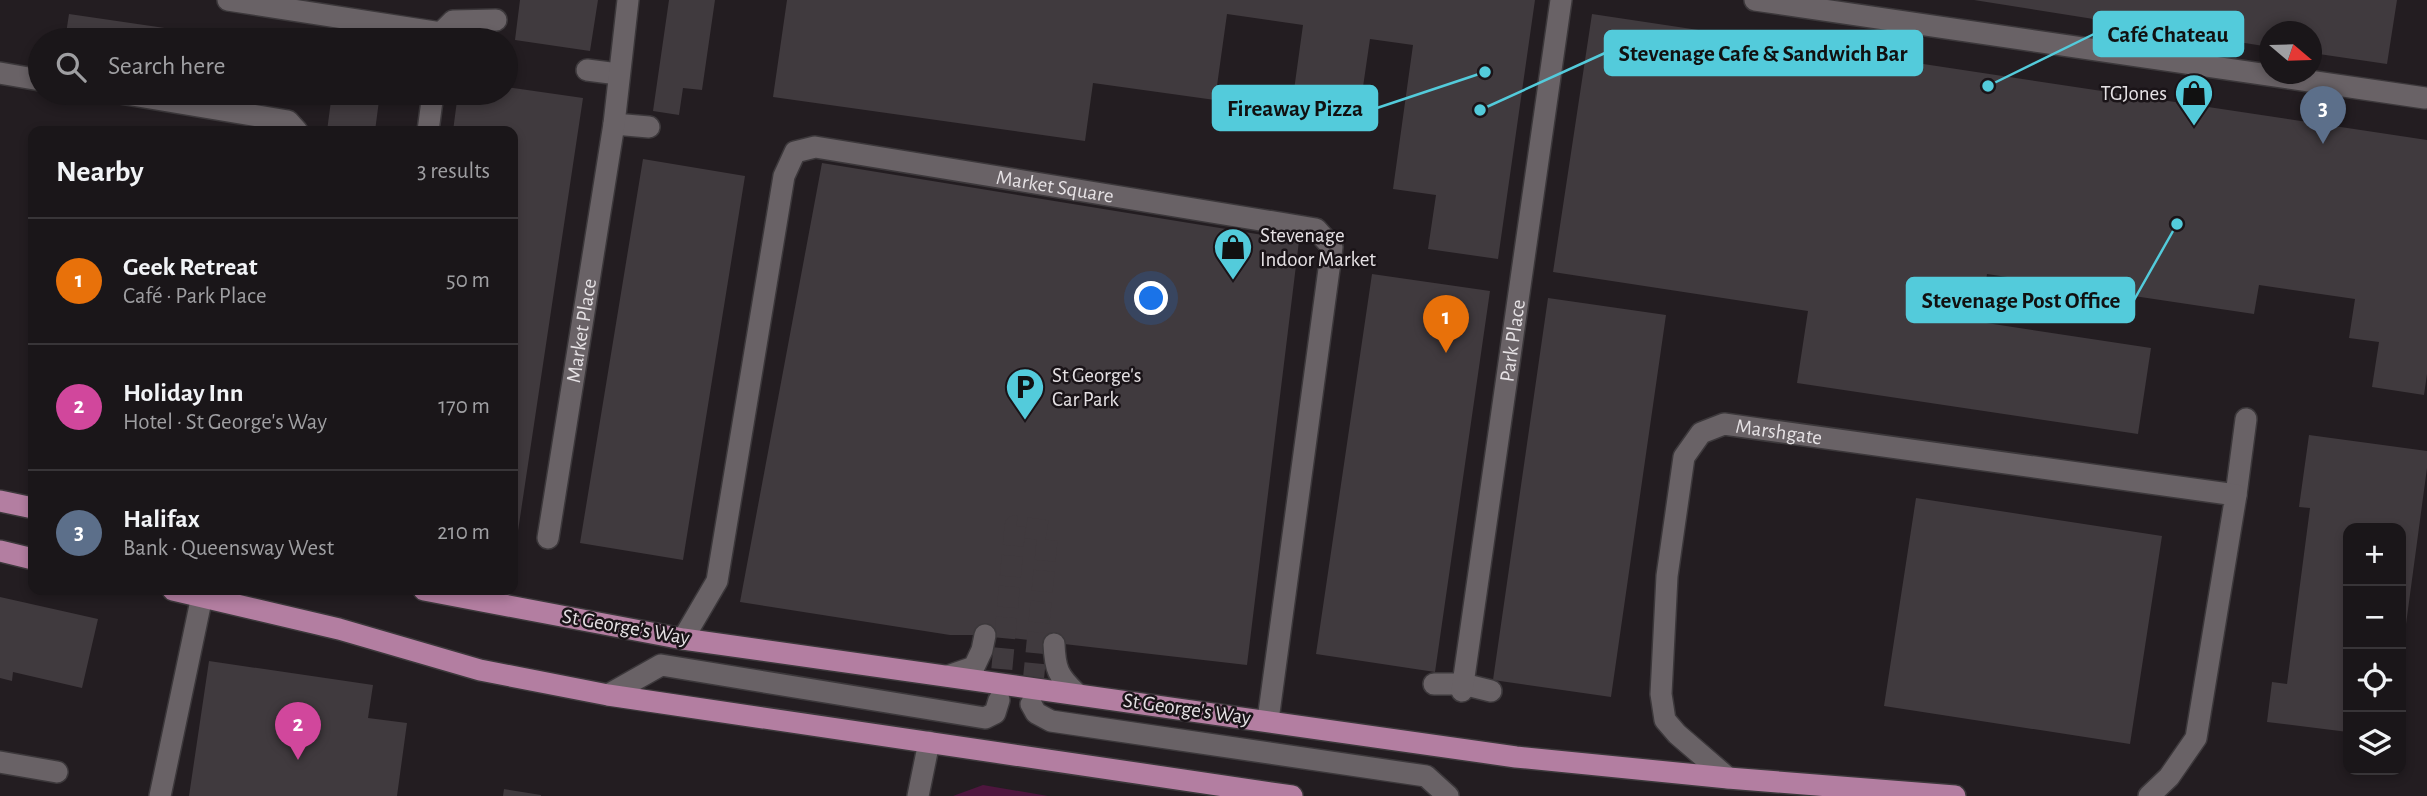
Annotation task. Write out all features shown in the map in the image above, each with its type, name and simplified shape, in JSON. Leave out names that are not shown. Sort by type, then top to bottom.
[{"type":"main road","points":[[0,501],[28,507]]},
{"type":"main road","points":[[0,551],[28,558]]},
{"type":"main road","points":[[197,595],[338,629],[480,670],[608,695],[1292,796]]},
{"type":"main road","name":"St George's Way","points":[[451,595],[684,639],[1516,757],[1728,778],[1955,796]]},
{"type":"street","points":[[228,0],[389,28]]},
{"type":"street","name":"Market Place","points":[[548,538],[614,124],[628,0]]},
{"type":"street","name":"Park Place","points":[[1463,687],[1560,0]]},
{"type":"street","points":[[1755,0],[2426,93]]},
{"type":"street","points":[[448,28],[453,21],[496,20]]},
{"type":"street","points":[[587,70],[618,74]]},
{"type":"street","points":[[0,73],[28,78]]},
{"type":"street","points":[[192,105],[288,121],[292,126]]},
{"type":"street","points":[[429,126],[431,105]]},
{"type":"street","points":[[614,124],[649,127]]},
{"type":"street","name":"Market Square","points":[[684,639],[717,581],[784,176],[795,152],[815,147],[1316,229],[1332,247],[1268,720]]},
{"type":"street","points":[[2149,796],[2169,777],[2196,738],[2246,419]]},
{"type":"street","name":"Marshgate","points":[[1728,778],[1677,734],[1665,720],[1661,694],[1667,576],[1684,457],[1701,433],[1724,424],[2236,495]]},
{"type":"street","points":[[160,796],[202,596]]},
{"type":"street","points":[[948,676],[974,667],[985,635]]},
{"type":"street","points":[[1054,644],[1055,664],[1061,678],[1076,693]]},
{"type":"street","points":[[608,695],[661,665],[985,718],[995,713],[999,700]]},
{"type":"street","points":[[1434,684],[1491,691]]},
{"type":"street","points":[[1031,704],[1036,713],[1051,721],[1426,776],[1448,796]]},
{"type":"street","points":[[918,796],[929,742]]},
{"type":"street","points":[[0,762],[57,772]]},
{"type":"shaded area","points":[[983,785],[1048,796],[953,796]]},
{"type":"building","points":[[520,0],[598,0],[590,51],[518,40],[516,28]]},
{"type":"building","points":[[669,0],[715,0],[702,90],[683,88],[679,115],[653,111]]},
{"type":"building","points":[[787,0],[1535,0],[1498,259],[1428,249],[1436,195],[1393,189],[1413,45],[1370,39],[1358,121],[1291,112],[1303,25],[1227,14],[1215,100],[1093,83],[1085,141],[773,97]]},
{"type":"building","points":[[1974,0],[2397,0],[2387,64],[2322,54],[2322,21],[2259,21],[2259,45]]},
{"type":"building","points":[[69,14],[165,28],[67,28]]},
{"type":"building","points":[[1592,14],[2427,140],[2427,374],[2424,395],[2372,387],[2379,342],[2349,338],[2355,299],[2259,285],[2254,314],[1987,274],[1980,322],[2151,348],[2138,434],[1797,383],[1808,311],[1553,272]]},
{"type":"building","points":[[518,89],[583,98],[518,531],[518,126],[454,126],[456,105],[518,105]]},
{"type":"building","points":[[330,105],[378,105],[376,126],[328,126]]},
{"type":"building","points":[[643,159],[745,176],[683,560],[580,543]]},
{"type":"building","name":"St George's Car Park","points":[[822,163],[1299,241],[1247,665],[985,635],[950,635],[740,602]]},
{"type":"building","points":[[1372,274],[1490,291],[1435,672],[1316,654]]},
{"type":"building","points":[[1548,298],[1666,315],[1611,697],[1493,680]]},
{"type":"building","points":[[2309,435],[2427,451],[2406,624],[2406,523],[2343,523],[2343,731],[2267,722],[2272,682],[2287,684],[2310,508],[2299,507]]},
{"type":"building","points":[[1916,498],[2162,536],[2130,744],[1884,706]]},
{"type":"building","points":[[0,597],[98,619],[82,688],[13,672],[12,681],[0,678]]},
{"type":"building","points":[[209,661],[373,685],[368,718],[407,723],[397,796],[189,796]]},
{"type":"building","points":[[504,789],[541,795],[541,796],[503,796]]},
{"type":"tunnel","points":[[999,700],[1015,526],[1048,531],[1031,704]]},
{"type":"place","name":"Fireaway Pizza","points":[[1485,72]]},
{"type":"place","name":"Café Chateau","points":[[1988,86]]},
{"type":"place","name":"Stevenage Cafe & Sandwich Bar","points":[[1480,110]]},
{"type":"place","name":"TGJones","points":[[2194,127]]},
{"type":"place","name":"Halifax","points":[[2323,144]]},
{"type":"place","name":"Stevenage Post Office","points":[[2177,224]]},
{"type":"place","name":"Stevenage Indoor Market","points":[[1233,281]]},
{"type":"place","name":"Geek Retreat","points":[[1446,353]]},
{"type":"place","name":"St George's Car Park","points":[[1025,421]]},
{"type":"place","name":"Holiday Inn","points":[[298,760]]}]
